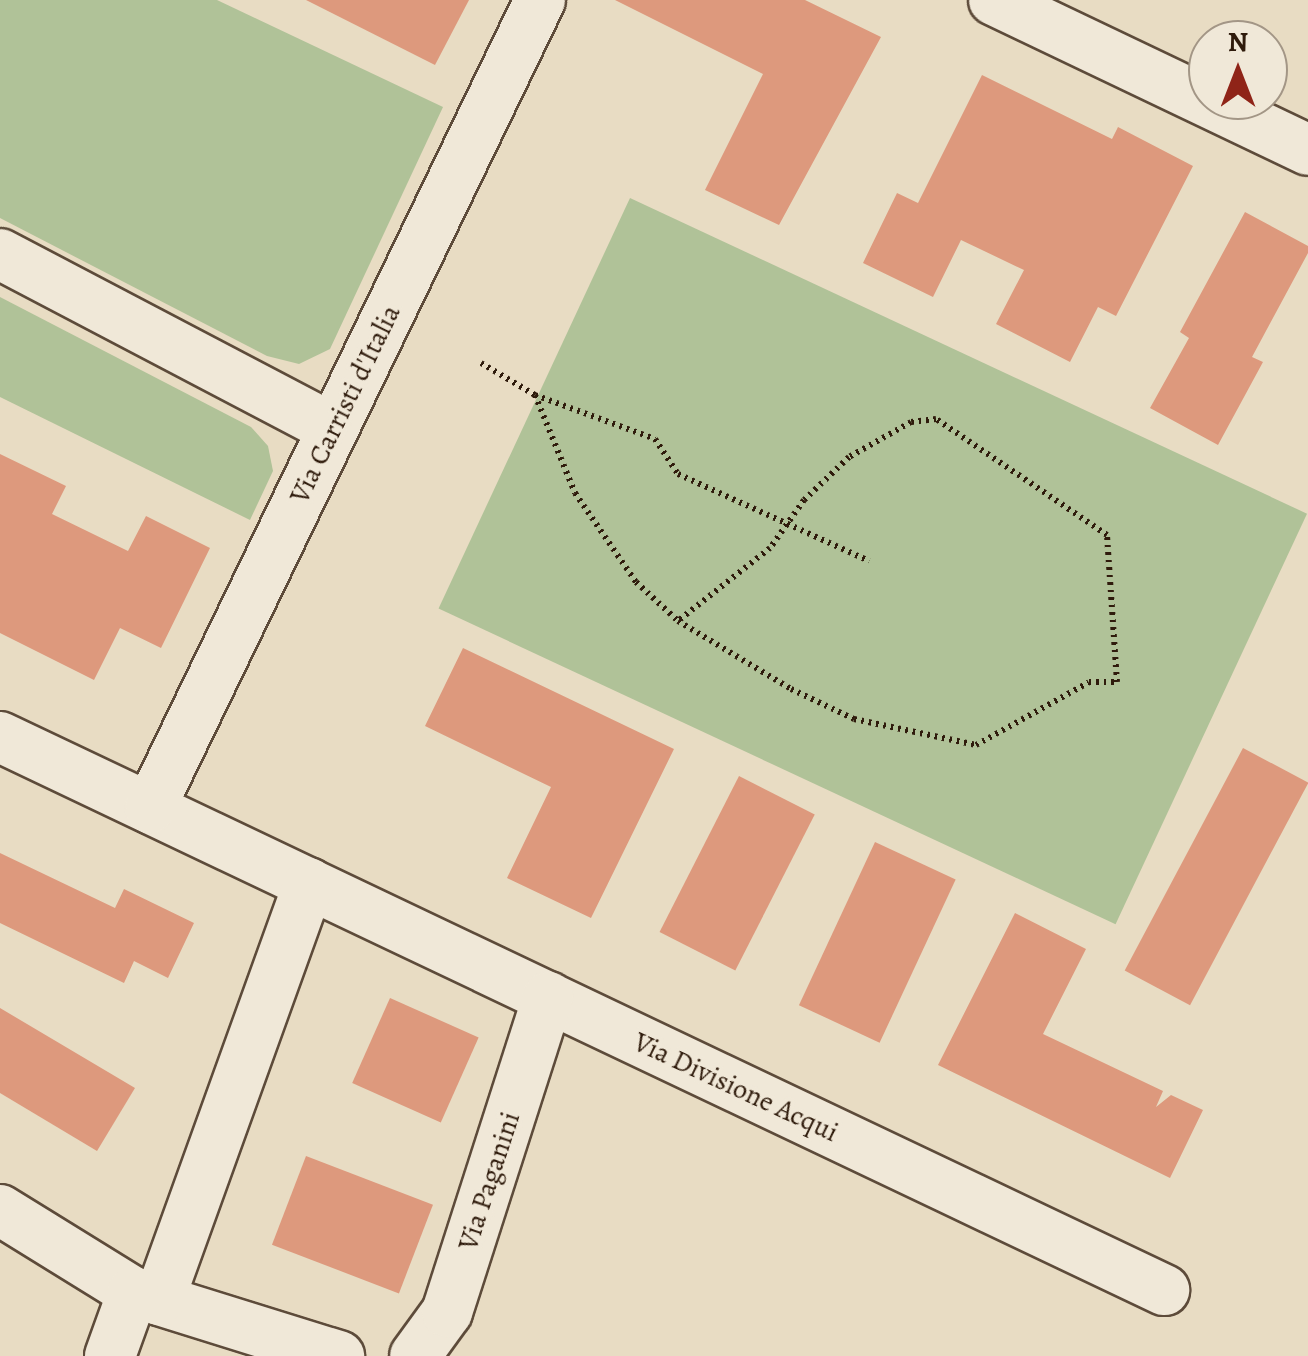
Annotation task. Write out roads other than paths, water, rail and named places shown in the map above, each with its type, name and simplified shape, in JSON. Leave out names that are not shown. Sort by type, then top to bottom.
[{"type":"street","name":"Via Carristi d'Italia","points":[[150,808],[540,0]]},
{"type":"street","points":[[994,0],[1308,150]]},
{"type":"street","points":[[0,254],[333,429]]},
{"type":"street","name":"Via Divisione Acqui","points":[[0,737],[1164,1290]]},
{"type":"street","points":[[110,1356],[146,1296],[309,883]]},
{"type":"street","name":"Via Paganini","points":[[415,1356],[447,1312],[548,997]]},
{"type":"street","points":[[0,1210],[146,1296],[339,1356]]}]
